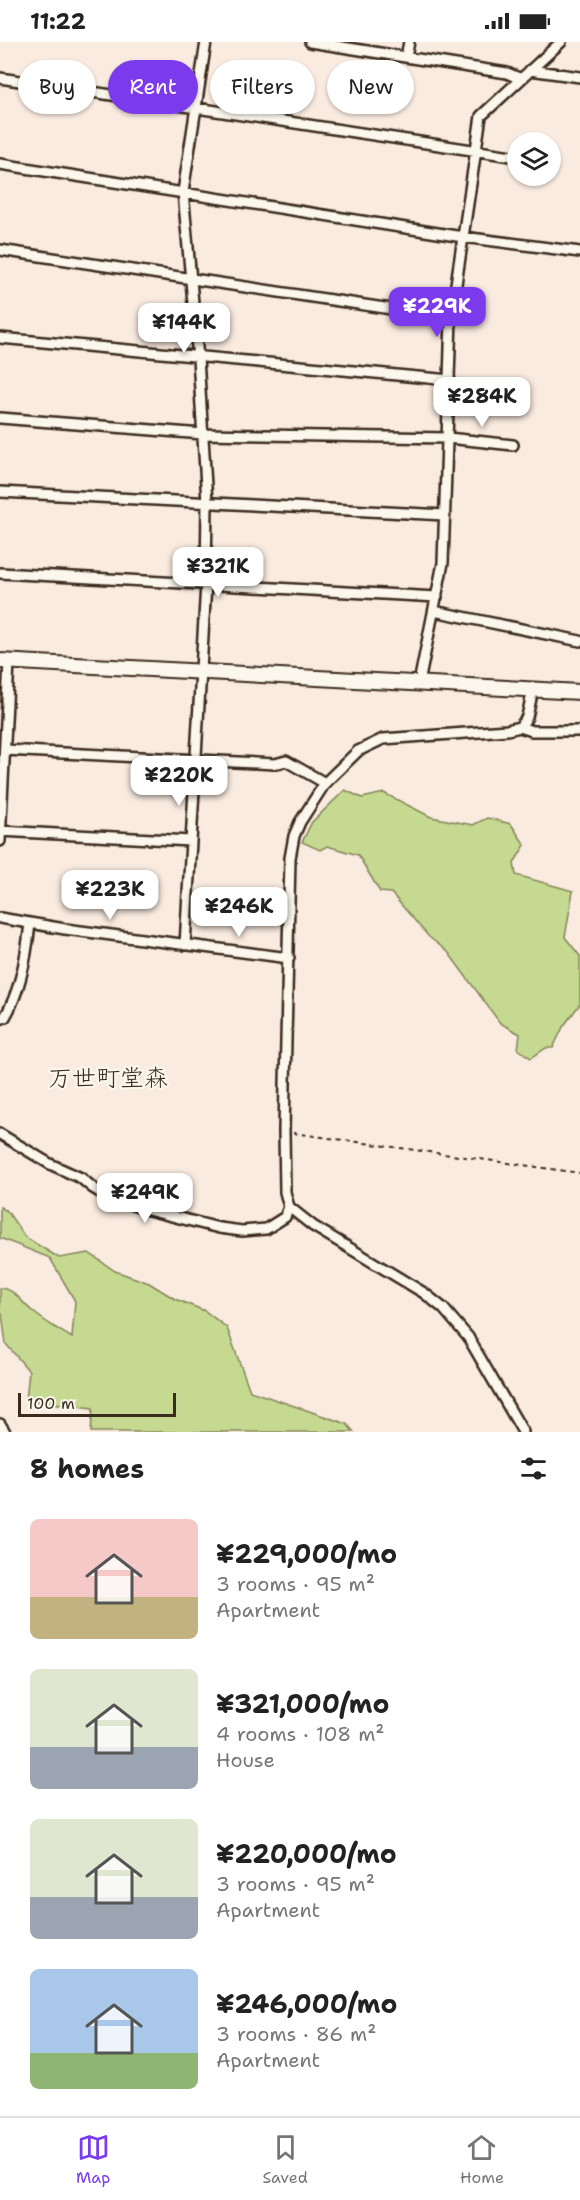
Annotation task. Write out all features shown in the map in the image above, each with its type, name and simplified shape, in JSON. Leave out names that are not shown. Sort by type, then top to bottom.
[{"type":"street","points":[[198,90],[206,42]]},
{"type":"street","points":[[406,57],[409,42]]},
{"type":"street","points":[[419,683],[443,564],[451,318],[481,116],[561,42]]},
{"type":"street","points":[[316,43],[507,73],[521,79]]},
{"type":"street","points":[[530,70],[580,77]]},
{"type":"street","points":[[0,78],[108,95]]},
{"type":"street","points":[[198,108],[507,155]]},
{"type":"street","points":[[185,945],[206,584],[207,502],[198,358],[183,192],[194,114]]},
{"type":"street","points":[[0,164],[463,237],[580,252]]},
{"type":"street","points":[[0,250],[451,318]]},
{"type":"street","points":[[0,338],[450,380]]},
{"type":"street","points":[[0,418],[203,434],[448,438],[513,445]]},
{"type":"street","points":[[0,492],[445,515]]},
{"type":"street","points":[[0,573],[437,597]]},
{"type":"street","points":[[434,611],[580,641]]},
{"type":"street","points":[[0,841],[5,750],[4,661],[580,692]]},
{"type":"street","points":[[520,727],[527,717],[532,689]]},
{"type":"street","points":[[0,1134],[50,1164],[81,1178],[106,1196],[148,1210],[219,1228],[242,1231],[266,1229],[285,1217],[289,1208],[285,1192],[284,1131],[290,858],[294,836],[325,783],[358,751],[383,739],[507,730],[520,727],[532,730],[580,731]]},
{"type":"street","points":[[5,750],[275,764],[286,761],[325,783]]},
{"type":"street","points":[[0,831],[191,841]]},
{"type":"street","points":[[0,918],[289,958]]},
{"type":"street","points":[[0,1019],[5,1017],[9,1010],[18,983],[30,923]]},
{"type":"street","points":[[289,1208],[313,1226],[424,1293],[442,1308],[468,1337],[523,1432]]},
{"type":"street","points":[[0,1424],[5,1432]]},
{"type":"path","points":[[284,1131],[580,1173]]},
{"type":"green space","points":[[345,790],[362,798],[384,793],[431,817],[473,825],[487,818],[511,824],[525,845],[514,863],[516,875],[573,891],[565,937],[580,956],[580,1004],[563,1027],[553,1048],[546,1048],[531,1058],[518,1049],[520,1034],[500,1023],[448,952],[429,937],[391,893],[380,892],[358,855],[327,846],[320,850],[302,842],[312,822]]},
{"type":"green space","points":[[0,1207],[7,1211],[25,1237],[59,1258],[89,1253],[115,1271],[149,1283],[175,1299],[205,1311],[227,1328],[250,1391],[347,1424],[354,1432],[91,1432],[93,1408],[26,1400],[29,1371],[6,1344],[0,1313],[0,1288],[14,1293],[40,1318],[72,1338],[75,1301],[50,1258],[0,1238]]},
{"type":"district","name":"万世町堂森","points":[[108,1078]]}]
